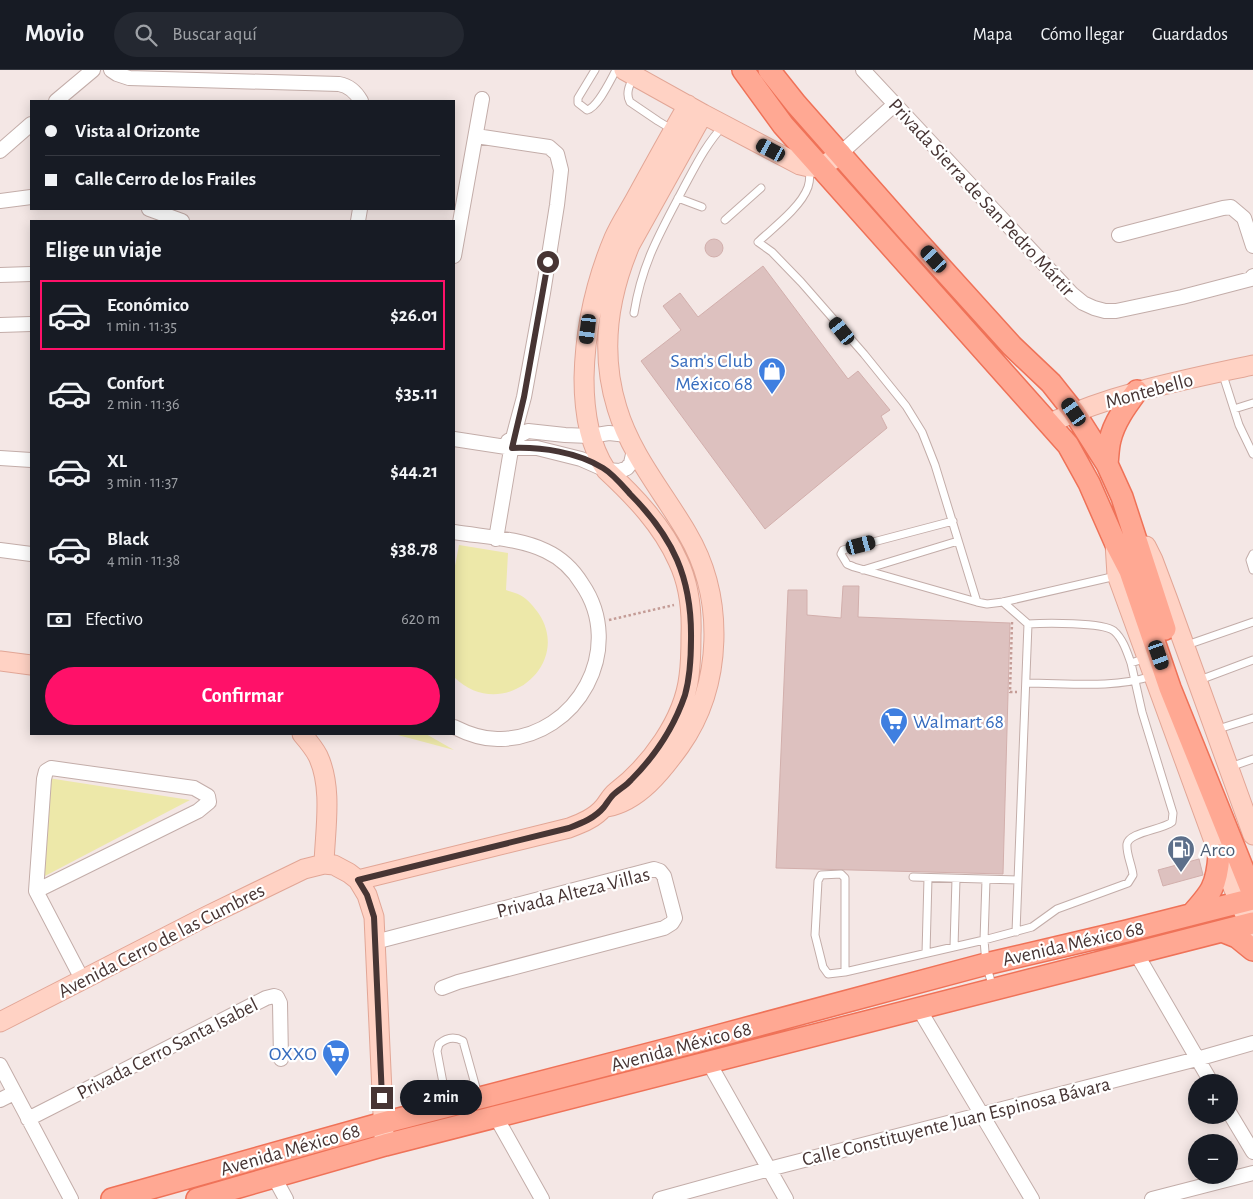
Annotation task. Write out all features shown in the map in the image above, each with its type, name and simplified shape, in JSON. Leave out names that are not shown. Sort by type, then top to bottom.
[{"type":"main road","points":[[743,70],[815,168],[1068,444],[1089,483],[1115,542],[1124,573],[1184,684],[1249,898]]},
{"type":"main road","points":[[770,70],[796,104],[908,231],[1012,346],[1051,383],[1074,412],[1107,464],[1132,525],[1170,646],[1253,861]]},
{"type":"main road","points":[[1107,464],[1110,439],[1119,419],[1137,391]]},
{"type":"main road","points":[[1191,915],[1209,894],[1214,885],[1219,855]]},
{"type":"main road","name":"Avenida México 68","points":[[112,1199],[383,1123],[986,964],[1191,915],[1249,898]]},
{"type":"main road","name":"Avenida México 68","points":[[197,1199],[385,1145],[1222,931],[1252,927]]},
{"type":"main road","points":[[1222,931],[1237,937],[1253,950]]},
{"type":"street","points":[[57,100],[92,70]]},
{"type":"street","points":[[111,70],[129,78],[301,82],[346,85],[352,89],[360,100]]},
{"type":"street","name":"Privada Sierra de San Pedro Mártir","points":[[864,70],[1072,294],[1083,303],[1105,312],[1128,310],[1251,279],[1253,276]]},
{"type":"street","points":[[625,72],[787,159],[815,168],[841,153],[895,104]]},
{"type":"street","points":[[455,251],[482,99]]},
{"type":"street","points":[[358,880],[569,828],[586,822],[603,808],[612,795],[630,782],[645,765],[659,747],[676,717],[689,678],[692,642],[690,602],[684,576],[666,538],[640,505],[606,470],[597,455],[590,436],[584,392],[588,329],[596,290],[615,237],[674,130],[696,109]]},
{"type":"street","points":[[603,808],[619,805],[648,785],[674,755],[686,738],[705,698],[710,680],[714,619],[703,566],[687,533],[652,480],[630,442],[617,408],[608,363],[608,325],[612,298],[623,262],[696,109]]},
{"type":"street","points":[[0,151],[30,125]]},
{"type":"street","points":[[476,136],[549,146],[557,154],[561,170],[543,293],[496,538]]},
{"type":"street","points":[[0,201],[30,197]]},
{"type":"street","points":[[1119,235],[1232,207],[1244,218],[1253,246]]},
{"type":"street","points":[[152,210],[179,220]]},
{"type":"street","points":[[0,275],[30,274]]},
{"type":"street","points":[[0,325],[30,324]]},
{"type":"street","name":"Montebello","points":[[1050,424],[1074,412],[1137,391],[1253,365]]},
{"type":"street","points":[[513,443],[528,431],[590,436],[609,433],[630,442]]},
{"type":"street","points":[[455,439],[497,446],[513,443],[581,459],[606,470],[620,471],[628,468],[631,464],[630,442]]},
{"type":"street","points":[[0,458],[30,460]]},
{"type":"street","points":[[1132,525],[1153,560],[1184,646],[1184,684],[1214,730],[1244,803],[1253,835]]},
{"type":"street","points":[[455,532],[519,542],[547,551],[567,566],[578,577],[591,599],[598,622],[599,650],[592,676],[578,699],[557,719],[532,733],[508,739],[485,738],[455,728]]},
{"type":"street","points":[[0,550],[30,554]]},
{"type":"street","points":[[1124,573],[1143,665],[1219,855],[1249,898],[1252,927]]},
{"type":"street","points":[[0,661],[30,665]]},
{"type":"street","points":[[303,735],[317,755],[323,769],[326,787],[324,864],[334,865],[358,880],[367,895],[374,917],[385,1145]]},
{"type":"street","points":[[36,891],[198,811],[209,802],[208,796],[194,788],[53,768],[48,769],[44,779],[36,891],[82,979]]},
{"type":"street","name":"Avenida Cerro de las Cumbres","points":[[0,1022],[82,979],[304,869],[324,864]]},
{"type":"street","name":"Privada Alteza Villas","points":[[375,942],[654,870],[660,871],[664,876],[675,918],[672,923],[664,928],[458,982],[442,988]]},
{"type":"street","points":[[1136,954],[1206,1074]]},
{"type":"street","name":"Privada Cerro Santa Isabel","points":[[28,1119],[266,998],[274,996],[277,997],[280,1003],[281,1059]]},
{"type":"street","points":[[919,1008],[1032,1199]]},
{"type":"street","name":"Calle Constituyente Juan Espinosa Bávara","points":[[660,1199],[1253,1043]]},
{"type":"street","points":[[710,1062],[786,1199]]},
{"type":"street","points":[[0,1065],[71,1199]]},
{"type":"street","points":[[0,1100],[14,1093]]},
{"type":"street","points":[[496,1117],[542,1199]]},
{"type":"street","points":[[1236,1124],[1253,1152]]},
{"type":"street","points":[[1152,1199],[1253,1173]]},
{"type":"street","points":[[274,1177],[286,1199]]},
{"type":"lane","points":[[594,70],[578,98],[578,103],[586,110],[597,103],[625,72]]},
{"type":"lane","points":[[625,72],[630,102],[674,130]]},
{"type":"lane","points":[[634,313],[639,281],[652,247],[705,149],[713,136],[724,125]]},
{"type":"lane","points":[[815,168],[805,194],[788,214],[758,242],[772,252],[801,282],[880,373],[906,406],[922,432],[953,521],[977,602]]},
{"type":"lane","points":[[725,220],[761,188]]},
{"type":"lane","points":[[678,198],[702,207]]},
{"type":"lane","points":[[1222,372],[1246,443],[1253,454]]},
{"type":"lane","points":[[1234,409],[1253,402]]},
{"type":"lane","points":[[953,521],[843,550],[841,554],[846,564],[862,570],[987,604],[1003,602],[1124,573]]},
{"type":"lane","points":[[862,570],[958,541]]},
{"type":"lane","points":[[1253,554],[1250,560],[1253,570]]},
{"type":"lane","points":[[1003,602],[1028,624],[1094,625],[1113,630],[1143,665]]},
{"type":"lane","points":[[1184,646],[1253,622]]},
{"type":"lane","points":[[1016,932],[1028,624]]},
{"type":"lane","points":[[1184,684],[1253,660]]},
{"type":"lane","points":[[845,972],[845,878],[841,874],[824,874],[819,877],[818,881],[815,935],[825,972],[832,975],[926,954],[1016,932],[1040,922],[1058,910],[1128,883],[1133,875],[1127,846],[1128,840],[1133,836],[1172,822],[1173,813],[1134,681],[1143,665]]},
{"type":"lane","points":[[1134,681],[1143,665]]},
{"type":"lane","points":[[1026,683],[1111,684],[1134,681]]},
{"type":"lane","points":[[1214,730],[1253,718]]},
{"type":"lane","points":[[1228,768],[1253,759]]},
{"type":"lane","points":[[913,877],[1018,880]]},
{"type":"lane","points":[[926,954],[928,878]]},
{"type":"lane","points":[[954,947],[956,879]]},
{"type":"lane","points":[[986,880],[984,940],[986,964],[993,989]]},
{"type":"lane","points":[[448,1106],[438,1051],[439,1044],[445,1039],[455,1038],[463,1041],[478,1098]]},
{"type":"path","points":[[598,622],[690,602]]},
{"type":"path","points":[[1013,611],[1010,692],[1026,692]]},
{"type":"shaded area","points":[[459,545],[508,553],[506,590],[520,595],[531,603],[539,614],[547,634],[547,652],[539,669],[527,683],[511,691],[492,694],[473,690],[455,678],[455,566]]},
{"type":"shaded area","points":[[398,735],[428,735],[454,750]]},
{"type":"shaded area","points":[[48,778],[190,800],[43,877]]},
{"type":"building","points":[[710,239],[718,239],[723,244],[721,255],[710,257],[705,252],[705,244]]},
{"type":"building","name":"Sam's Club México 68","points":[[763,266],[848,379],[858,371],[890,410],[881,416],[887,428],[765,529],[641,361],[681,330],[663,306],[680,293],[698,317]]},
{"type":"building","name":"Walmart 68","points":[[843,586],[859,586],[858,617],[1010,623],[1003,874],[776,868],[788,590],[807,590],[807,615],[841,618]]},
{"type":"building","name":"Arco","points":[[1199,859],[1203,875],[1163,886],[1158,870]]},
{"type":"place","name":"Sam's Club México 68","points":[[772,395]]},
{"type":"place","name":"Walmart 68","points":[[894,745]]},
{"type":"place","name":"Arco","points":[[1181,873]]},
{"type":"place","name":"OXXO","points":[[336,1077]]},
{"type":"route","points":[[382,1098],[374,917],[367,895],[358,880],[569,828],[586,822],[603,808],[612,795],[630,782],[659,747],[676,717],[689,678],[692,619],[684,576],[666,538],[651,516],[615,478],[596,464],[537,448],[512,448],[524,397],[548,262]]}]
